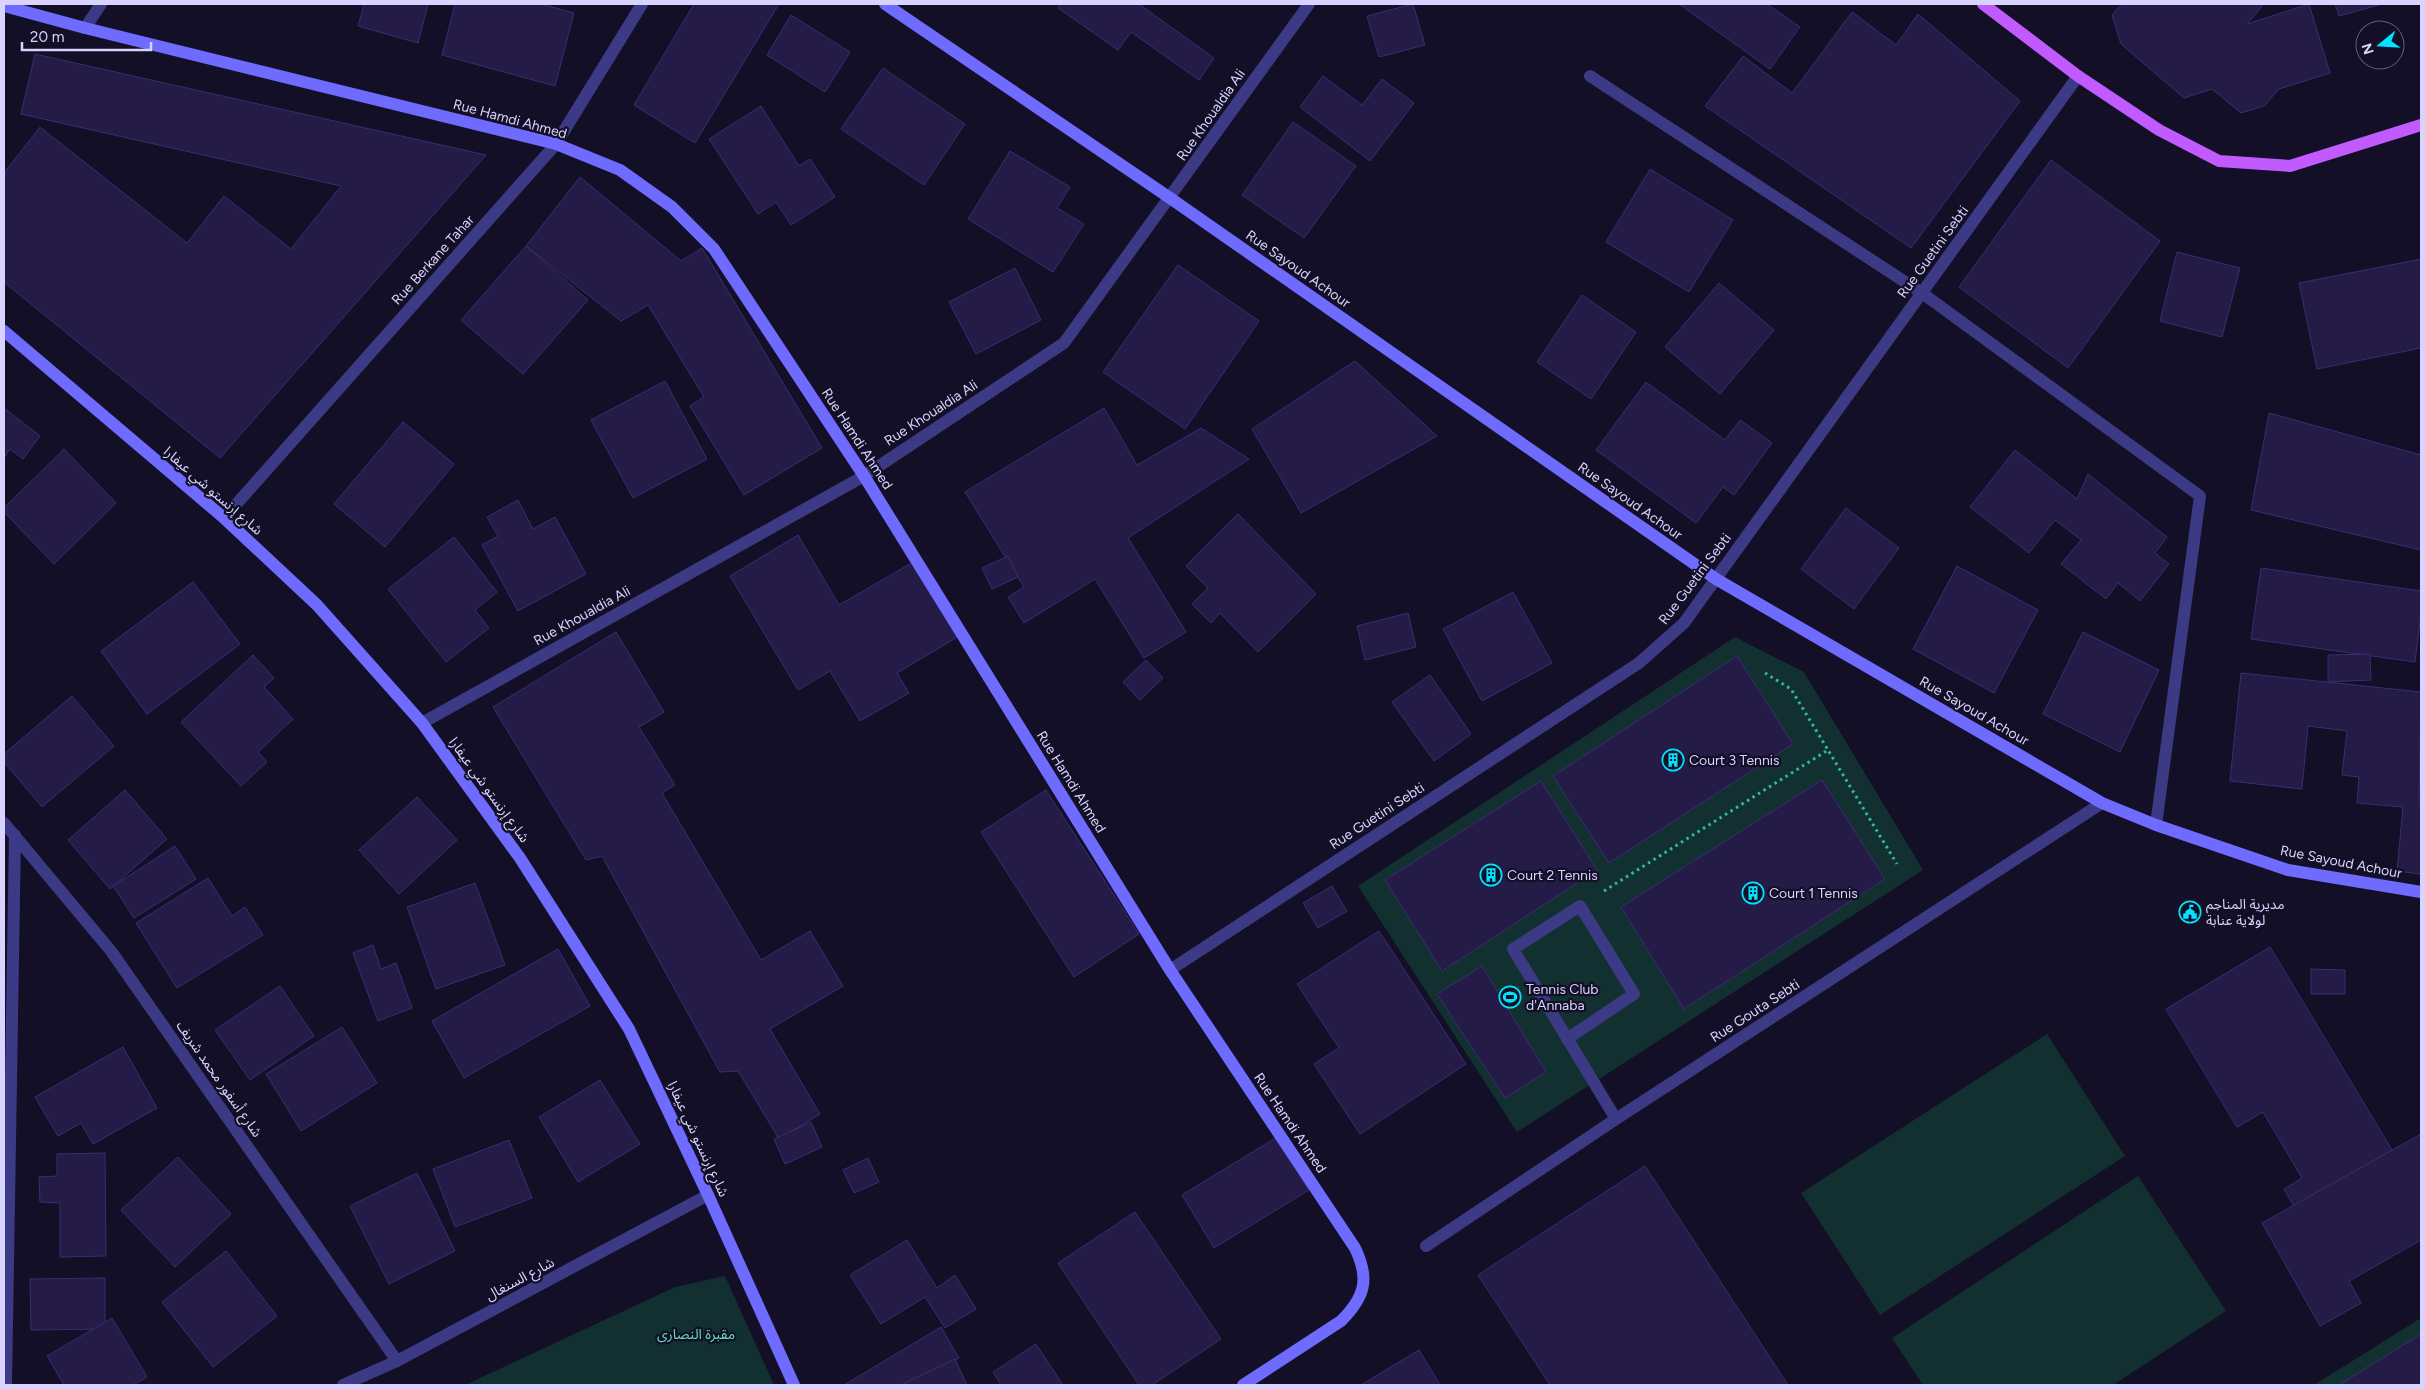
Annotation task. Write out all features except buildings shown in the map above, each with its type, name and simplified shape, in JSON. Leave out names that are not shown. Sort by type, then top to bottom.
[{"type":"main road","name":"Rue Sayoud Achour","points":[[886,4],[1170,198],[1716,580],[2102,803],[2156,825],[2288,870],[2421,892]]},
{"type":"main road","points":[[1982,4],[2078,76],[2159,130],[2219,160],[2290,166],[2421,125]]},
{"type":"main road","name":"Rue Hamdi Ahmed","points":[[4,6],[85,28],[556,144],[620,170],[672,206],[714,249],[864,476],[1170,970],[1355,1248],[1362,1262],[1364,1278],[1362,1294],[1354,1309],[1341,1321],[1243,1385]]},
{"type":"main road","name":"شارع إرنستو شي عيفارا","points":[[4,331],[224,518],[317,605],[422,723],[520,858],[629,1029],[708,1195],[794,1385]]},
{"type":"street","points":[[85,28],[101,4]]},
{"type":"street","name":"Rue Berkane Tahar","points":[[224,518],[556,144],[642,4]]},
{"type":"street","name":"Rue Khoualdia Ali","points":[[422,723],[864,476],[1064,343],[1309,4]]},
{"type":"street","points":[[1590,76],[1922,293],[2200,496],[2156,825]]},
{"type":"street","name":"Rue Guetini Sebti","points":[[1170,970],[1640,663],[1684,624],[2078,76]]},
{"type":"street","name":"Rue Gouta Sebti","points":[[1426,1246],[1616,1119],[2102,803]]},
{"type":"street","name":"شارع أسفور محمد شريف","points":[[4,823],[111,952],[397,1361]]},
{"type":"street","points":[[6,1385],[15,835]]},
{"type":"street","points":[[1567,1039],[1634,994],[1580,906],[1513,949],[1567,1039],[1616,1119]]},
{"type":"street","name":"شارع السنغال","points":[[344,1385],[397,1361],[708,1195]]},
{"type":"path","points":[[1765,673],[1791,689],[1897,864]]},
{"type":"path","points":[[1580,906],[1828,750]]},
{"type":"green space","points":[[1735,637],[1804,672],[1923,870],[1517,1132],[1358,886]]},
{"type":"green space","points":[[2047,1034],[2125,1156],[1880,1315],[1801,1193]]},
{"type":"green space","points":[[2138,1176],[2226,1311],[2113,1385],[1923,1385],[1892,1338]]},
{"type":"green space","name":"مقبرة النصارى","points":[[725,1276],[774,1385],[465,1385],[675,1287]]},
{"type":"green space","points":[[2421,1318],[2421,1385],[2314,1385]]},
{"type":"place","name":"Court 3 Tennis","points":[[1673,760]]},
{"type":"place","name":"Court 2 Tennis","points":[[1491,875]]},
{"type":"place","name":"Court 1 Tennis","points":[[1753,893]]},
{"type":"place","name":"مديرية المناجم لولاية عنابة","points":[[2190,912]]},
{"type":"place","name":"Tennis Club d'Annaba","points":[[1510,997]]}]
